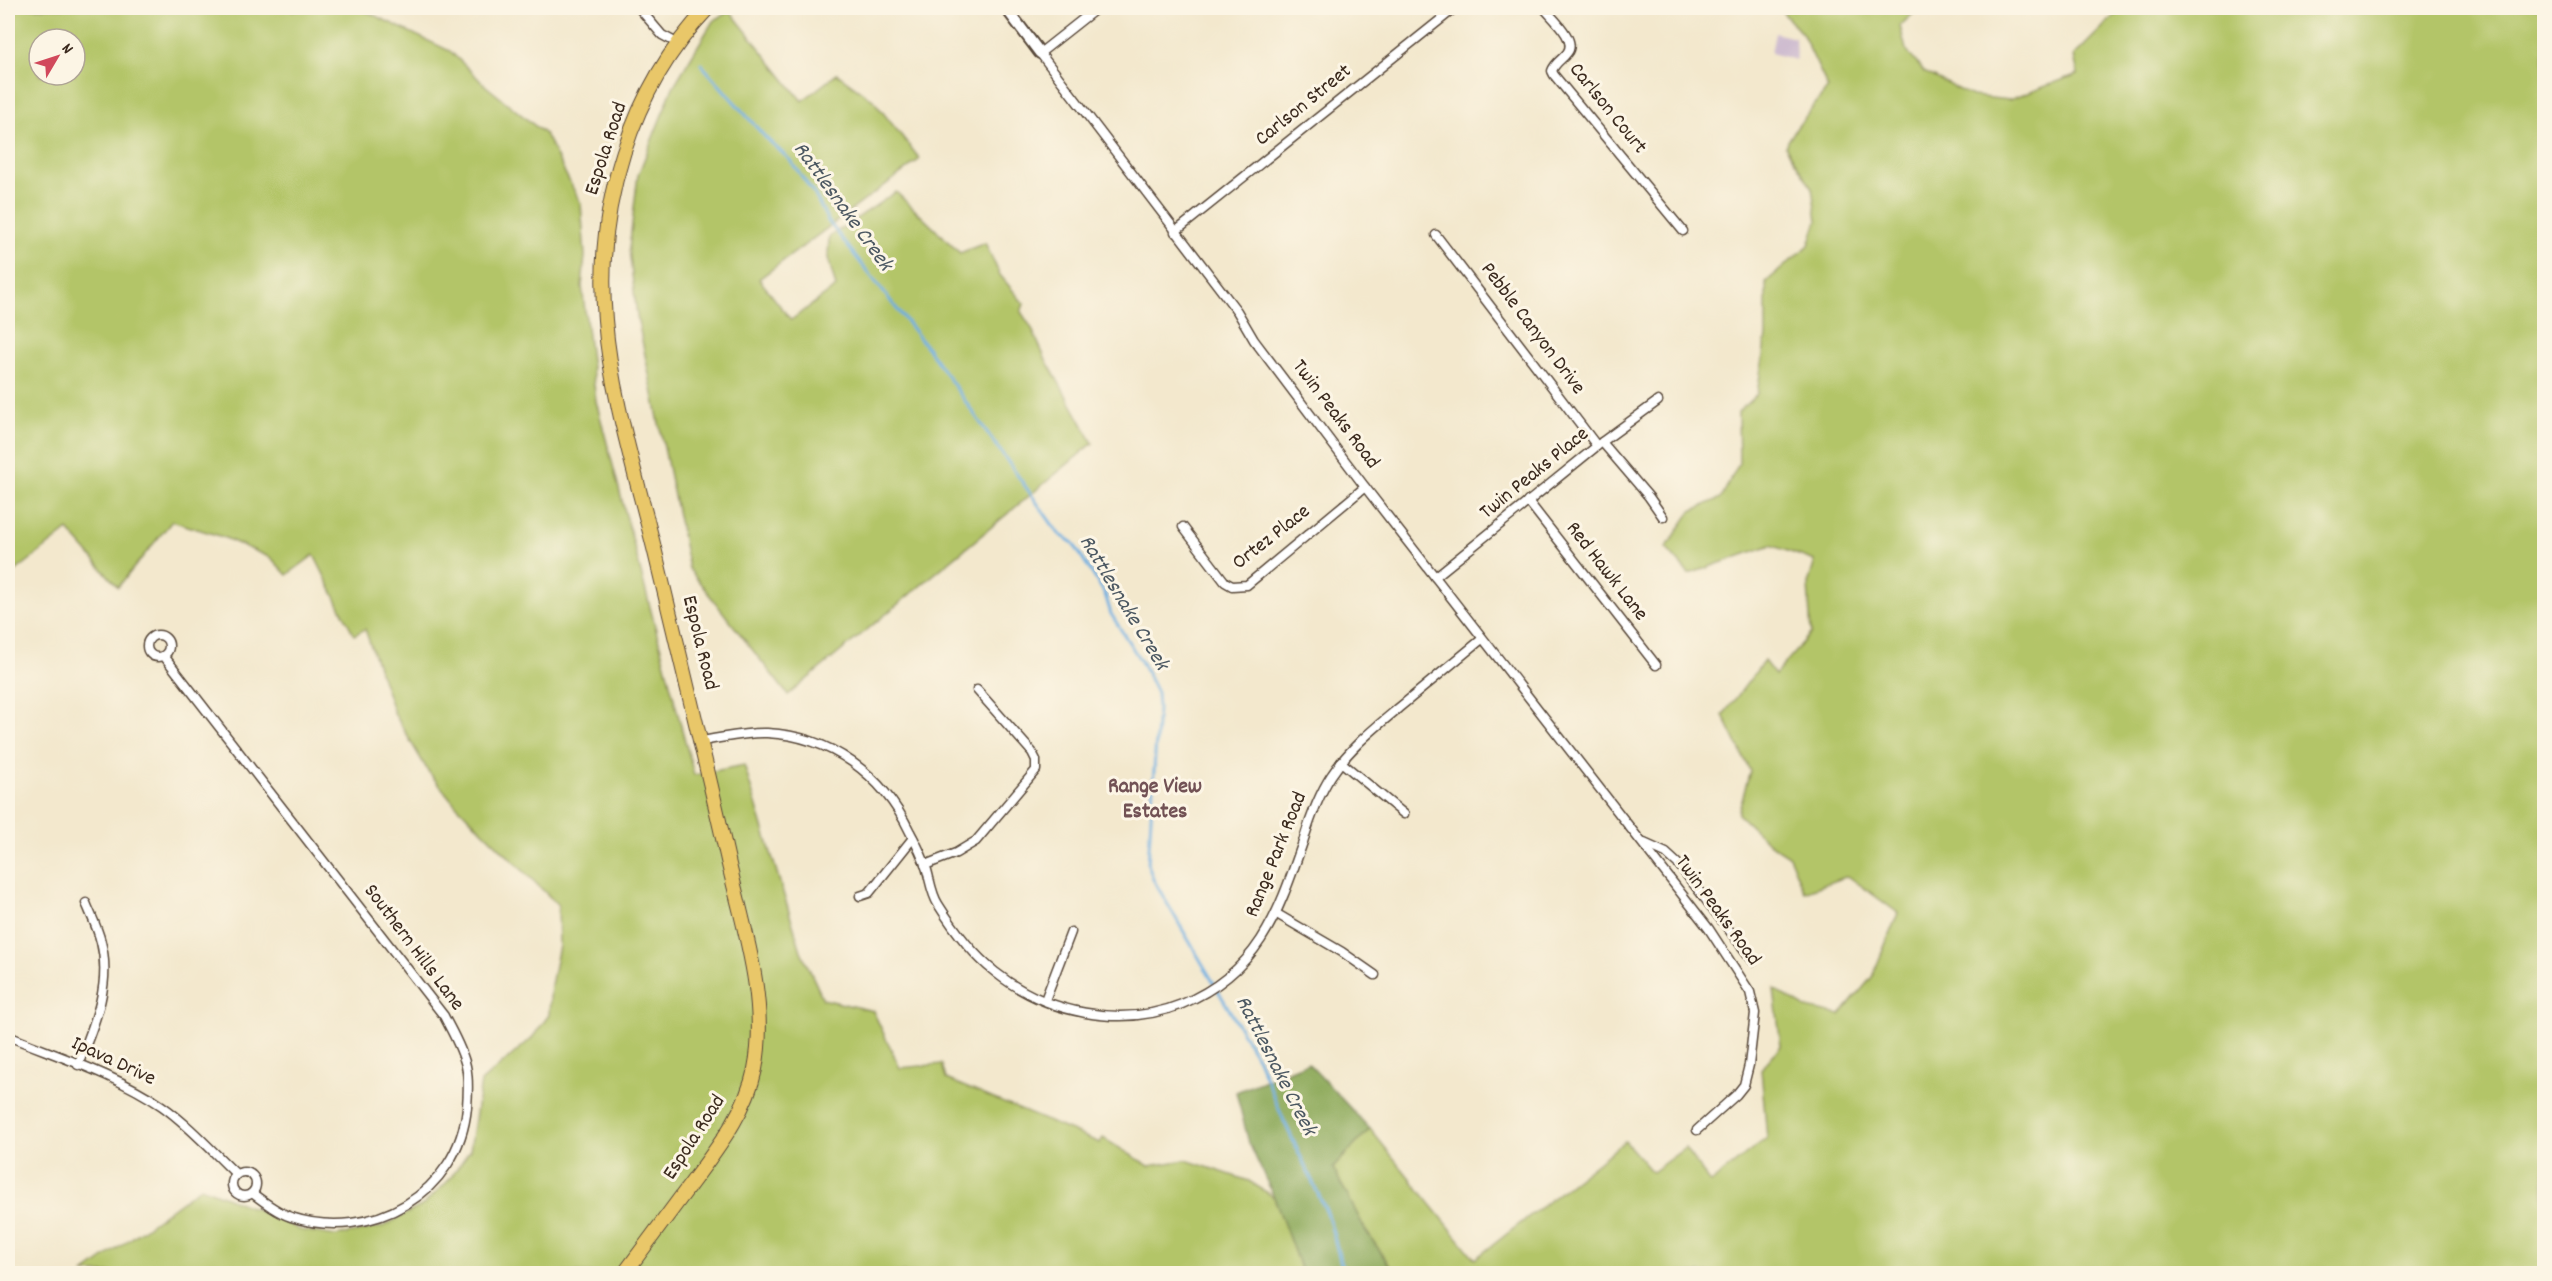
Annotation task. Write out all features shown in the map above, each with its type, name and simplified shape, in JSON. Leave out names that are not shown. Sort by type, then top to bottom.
[{"type":"main road","name":"Espola Road","points":[[624,1274],[726,1134],[743,1104],[755,1067],[758,1038],[756,994],[701,741],[609,356],[604,317],[605,247],[612,196],[623,155],[657,74],[677,43],[708,8]]},
{"type":"street","points":[[639,8],[662,35],[677,43]]},
{"type":"street","name":"Twin Peaks Road","points":[[1006,8],[1237,311],[1254,340],[1365,487],[1641,841],[1740,973],[1753,1001],[1755,1013],[1744,1085],[1697,1130]]},
{"type":"street","points":[[1040,53],[1097,8]]},
{"type":"street","name":"Carlson Street","points":[[1175,232],[1455,8]]},
{"type":"street","name":"Carlson Court","points":[[1544,8],[1568,37],[1570,45],[1568,52],[1554,64],[1551,71],[1683,231]]},
{"type":"street","name":"Pebble Canyon Drive","points":[[1436,235],[1600,444],[1649,497],[1663,516]]},
{"type":"street","name":"Twin Peaks Place","points":[[1435,577],[1600,444],[1658,401]]},
{"type":"street","name":"Ortez Place","points":[[1183,527],[1226,582],[1240,587],[1247,585],[1365,487]]},
{"type":"street","name":"Red Hawk Lane","points":[[1528,501],[1656,665]]},
{"type":"street","name":"Range Park Road","points":[[701,741],[766,733],[792,736],[824,745],[847,758],[868,774],[897,808],[925,865],[938,903],[978,957],[1010,982],[1044,1000],[1074,1011],[1109,1016],[1134,1016],[1172,1008],[1210,990],[1240,966],[1262,939],[1277,914],[1321,793],[1341,762],[1363,738],[1482,639]]},
{"type":"street","name":"Southern Hills Lane","points":[[164,656],[444,1016],[467,1068],[468,1090],[465,1121],[458,1146],[442,1174],[398,1211],[344,1225],[317,1223],[289,1216],[252,1193]]},
{"type":"street","points":[[925,865],[956,853],[976,841],[1036,770],[1036,760],[1032,752],[977,690]]},
{"type":"street","points":[[1341,762],[1404,814]]},
{"type":"street","points":[[860,896],[869,893],[913,838]]},
{"type":"street","name":"Twin Peaks Road","points":[[1641,841],[1666,853],[1679,865],[1753,961]]},
{"type":"street","points":[[78,1065],[103,997],[105,961],[101,941],[86,903]]},
{"type":"street","points":[[1277,914],[1342,952],[1375,975]]},
{"type":"street","points":[[1044,1000],[1071,932]]},
{"type":"street","name":"Ipava Drive","points":[[8,1036],[132,1087],[163,1107],[221,1159]]},
{"type":"street","name":"Southern Hills Lane","points":[[221,1159],[236,1174]]},
{"type":"street","name":"Southern Hills Lane","points":[[245,1172],[253,1176],[256,1184],[252,1193],[243,1196],[234,1192],[231,1183],[236,1174],[245,1172]]},
{"type":"shaded area","points":[[1775,33],[1795,38],[1796,60],[1771,53]]},
{"type":"green space","points":[[8,8],[287,8],[291,10],[359,8],[450,51],[486,86],[545,134],[581,204],[585,256],[582,286],[596,401],[694,775],[744,765],[801,951],[823,999],[873,1011],[900,1068],[942,1064],[946,1079],[1100,1143],[1103,1138],[1149,1166],[1186,1160],[1249,1181],[1274,1197],[1302,1273],[84,1273],[201,1187],[270,1215],[300,1230],[336,1236],[382,1227],[423,1205],[449,1180],[470,1150],[481,1082],[532,1038],[549,1015],[551,985],[559,946],[558,905],[454,803],[428,771],[394,713],[365,629],[354,635],[314,555],[287,575],[271,558],[223,537],[172,521],[118,587],[68,530],[8,577]]},
{"type":"green space","points":[[1779,8],[1919,8],[1900,26],[1906,50],[1924,72],[1972,96],[2009,100],[2078,74],[2074,56],[2122,8],[2544,8],[2544,1273],[1395,1273],[1366,1231],[1333,1168],[1370,1129],[1475,1259],[1625,1141],[1652,1172],[1685,1148],[1710,1183],[1767,1138],[1761,1069],[1781,1046],[1774,989],[1806,1008],[1840,1015],[1872,977],[1898,913],[1848,876],[1804,892],[1789,856],[1770,844],[1738,814],[1750,771],[1723,715],[1764,661],[1775,675],[1811,633],[1808,584],[1815,561],[1771,545],[1689,574],[1666,548],[1691,511],[1721,498],[1739,463],[1738,412],[1757,394],[1766,336],[1766,282],[1809,245],[1817,221],[1812,188],[1785,146],[1828,88],[1803,35]]},
{"type":"green space","points":[[730,11],[802,101],[837,74],[873,100],[920,159],[759,279],[791,320],[836,287],[828,258],[829,237],[896,192],[960,253],[985,243],[1000,275],[1024,304],[1021,312],[1093,443],[788,695],[689,569],[637,316],[629,249],[638,175],[673,87],[713,21]]},
{"type":"green space","points":[[1308,1063],[1370,1129],[1333,1168],[1366,1231],[1395,1273],[1302,1273],[1274,1197],[1249,1143],[1236,1092]]},
{"type":"waterway","name":"Rattlesnake Creek","points":[[701,64],[766,138],[790,160],[815,195],[828,221],[929,350],[1059,534],[1073,543],[1105,594],[1111,614],[1142,663],[1157,693],[1158,708],[1148,864],[1153,879],[1258,1059],[1328,1215],[1344,1274]]},
{"type":"district","name":"Range View Estates","points":[[1155,800]]}]
